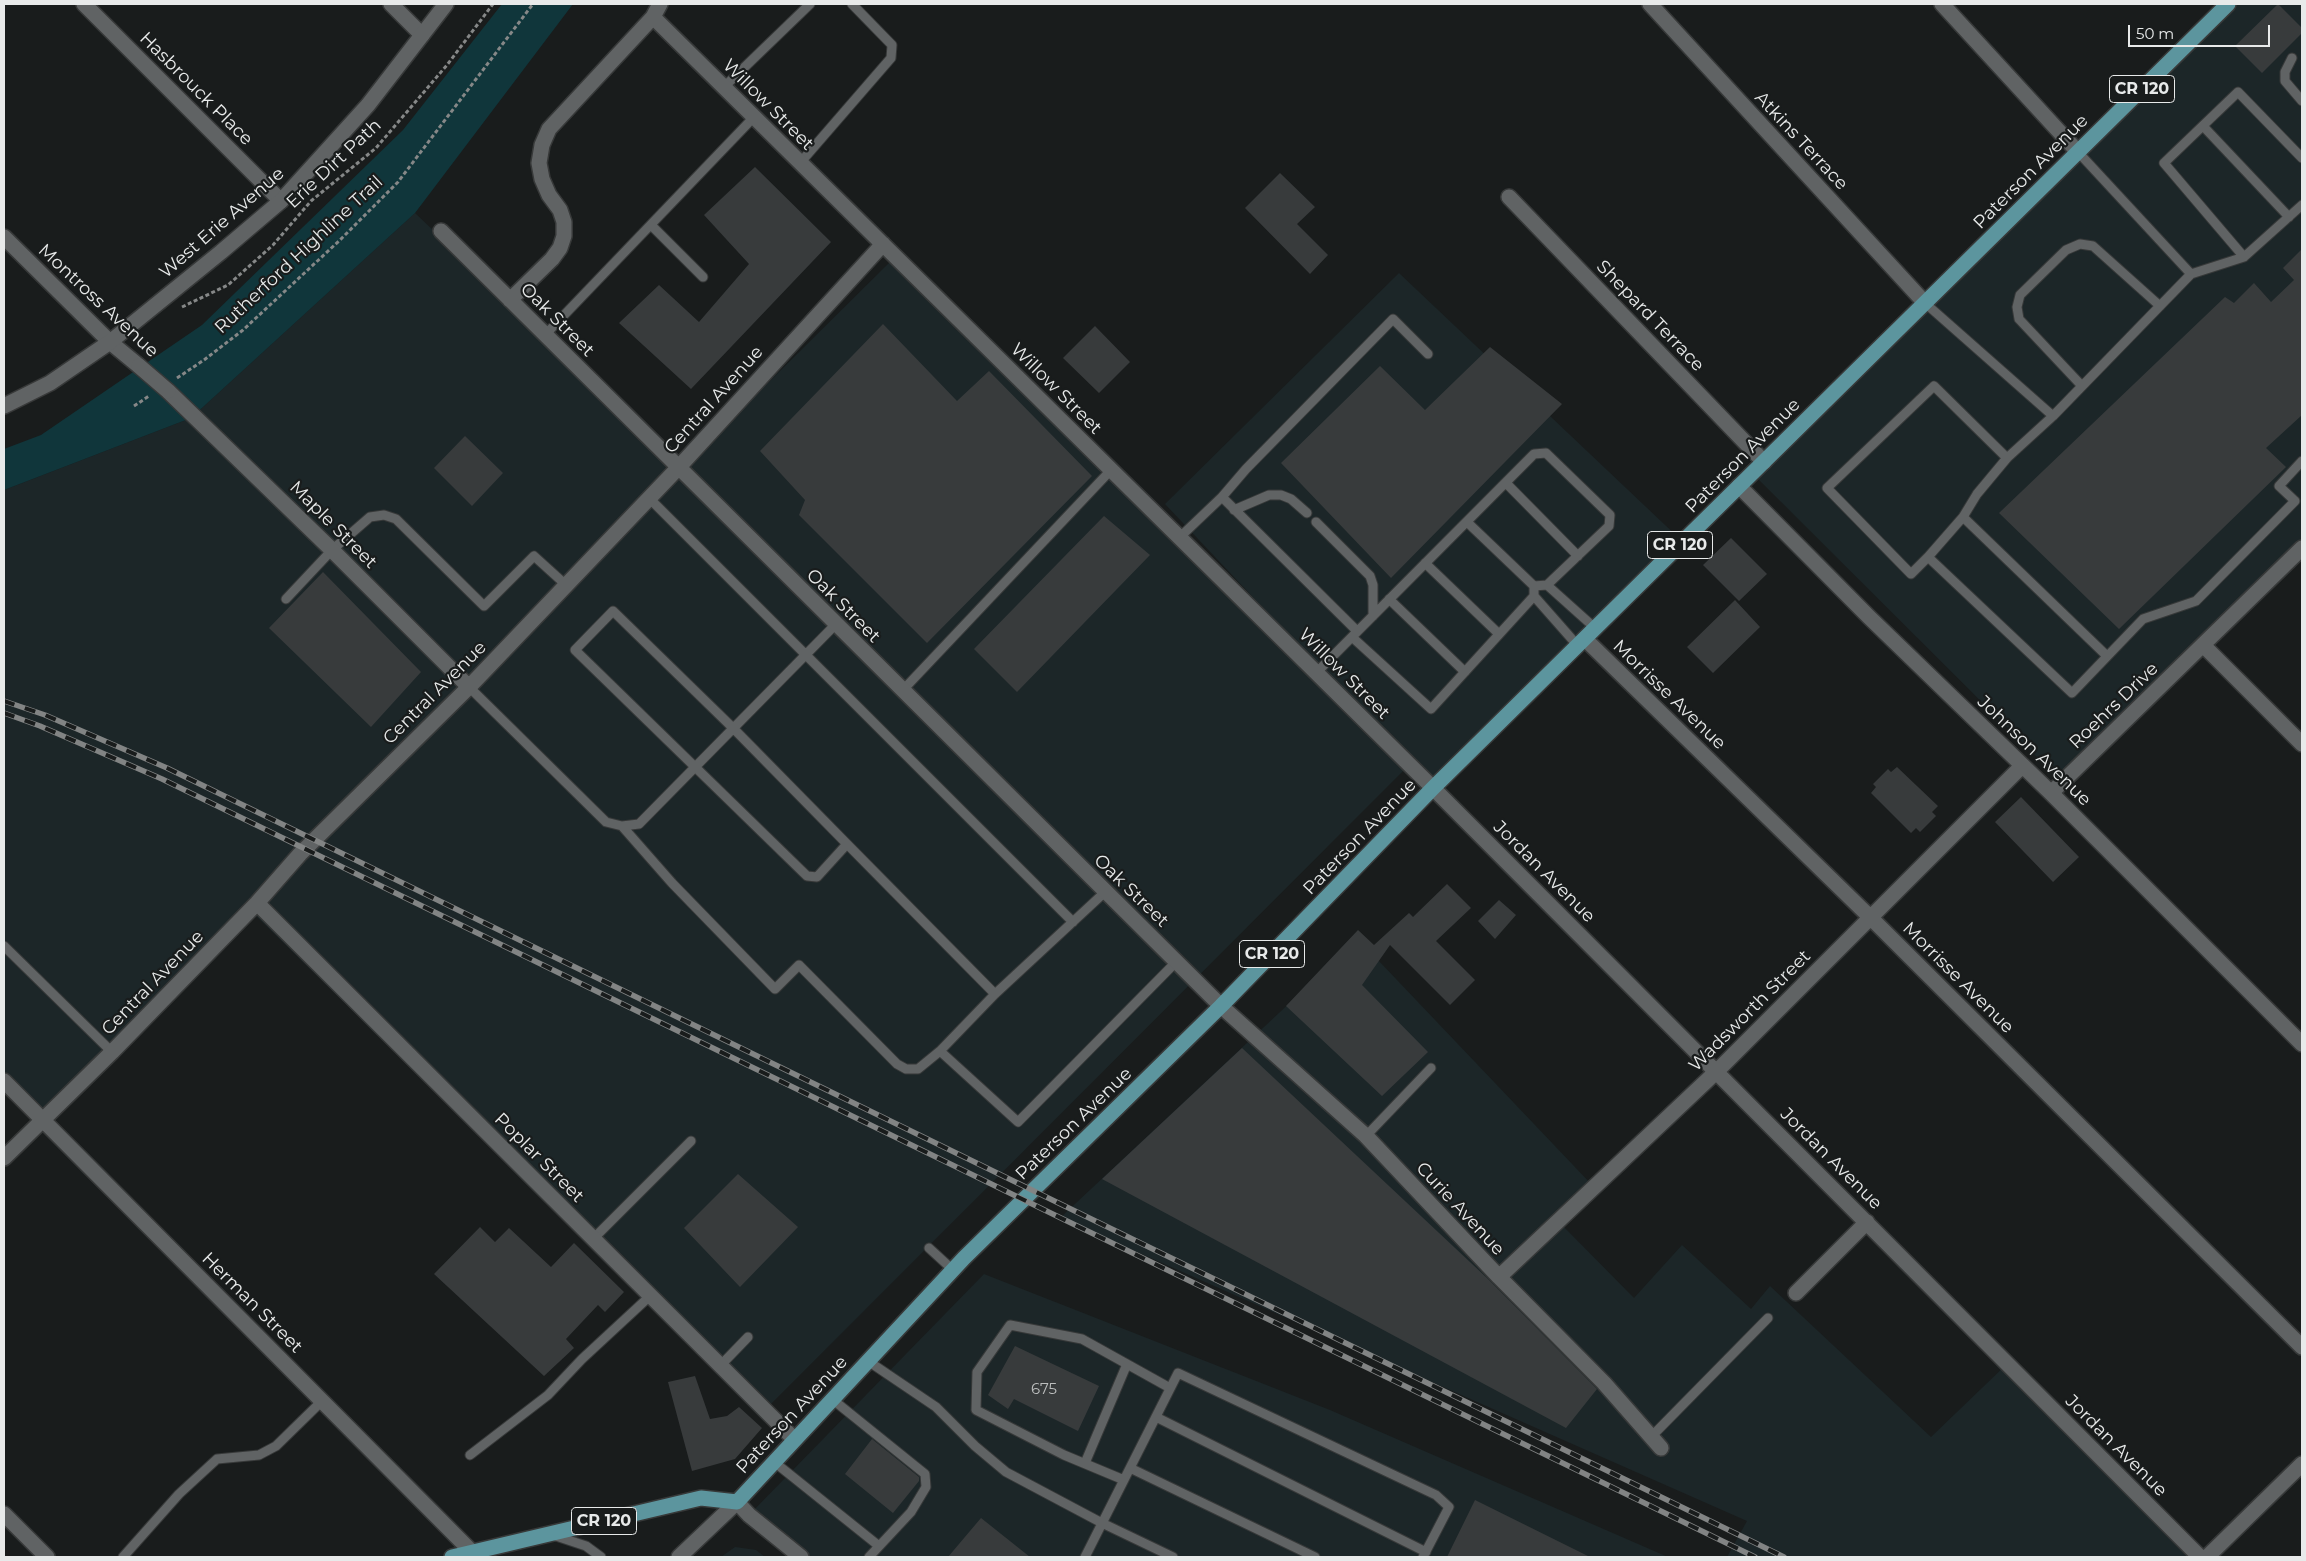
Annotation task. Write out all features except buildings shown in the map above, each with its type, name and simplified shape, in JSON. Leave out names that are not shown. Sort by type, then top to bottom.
[{"type":"main road","name":"Paterson Avenue","points":[[452,1557],[701,1498],[737,1502],[773,1461],[953,1270],[1221,1006],[1433,788],[2228,4]]},
{"type":"street","name":"Hasbrouck Place","points":[[84,4],[281,201]]},
{"type":"street","points":[[391,4],[422,35]]},
{"type":"street","name":"West Erie Avenue","points":[[4,406],[50,383],[110,342],[281,201],[368,105],[446,4]]},
{"type":"street","name":"Atkins Terrace","points":[[1650,4],[1925,303]]},
{"type":"street","points":[[1942,4],[2078,152]]},
{"type":"street","points":[[510,300],[552,259],[560,248],[564,236],[564,222],[560,210],[549,196],[542,179],[539,163],[542,145],[550,129],[657,10]]},
{"type":"street","name":"Willow Street","points":[[657,10],[724,87],[1433,788]]},
{"type":"street","name":"Shepard Terrace","points":[[1509,196],[1764,462]]},
{"type":"street","name":"Oak Street","points":[[441,231],[835,625],[1221,1006]]},
{"type":"street","name":"Montross Avenue","points":[[4,237],[110,342],[139,366],[172,385]]},
{"type":"street","name":"Central Avenue","points":[[4,1158],[112,1052],[257,903],[300,854],[469,687],[678,468],[882,244]]},
{"type":"street","name":"Maple Street","points":[[172,385],[197,417],[469,687]]},
{"type":"street","name":"Johnson Avenue","points":[[1739,486],[1869,617],[2051,793],[2302,1044]]},
{"type":"street","name":"Roehrs Drive","points":[[2051,793],[2302,548]]},
{"type":"street","name":"Morrisse Avenue","points":[[1586,638],[2302,1347]]},
{"type":"street","points":[[2203,645],[2302,744]]},
{"type":"street","name":"Wadsworth Street","points":[[1499,1277],[1717,1071],[2022,766]]},
{"type":"street","name":"Jordan Avenue","points":[[1433,788],[2200,1557]]},
{"type":"street","name":"Poplar Street","points":[[257,903],[794,1439]]},
{"type":"street","name":"Curie Avenue","points":[[1221,1006],[1366,1136],[1499,1277],[1604,1383],[1656,1442]]},
{"type":"street","name":"Herman Street","points":[[4,1081],[472,1552]]},
{"type":"street","points":[[1796,1293],[1867,1222]]},
{"type":"street","points":[[2207,1557],[2302,1464]]},
{"type":"street","points":[[680,1557],[737,1502],[749,1515],[801,1557]]},
{"type":"street","points":[[4,1514],[47,1557]]},
{"type":"lane","points":[[724,87],[810,4]]},
{"type":"lane","points":[[800,162],[891,58],[892,46],[852,4]]},
{"type":"lane","points":[[2292,58],[2285,72],[2285,81],[2302,101]]},
{"type":"lane","points":[[2244,256],[2164,164],[2238,92],[2302,158]]},
{"type":"lane","points":[[545,335],[754,117]]},
{"type":"lane","points":[[2203,126],[2289,217]]},
{"type":"lane","points":[[2078,152],[2191,274]]},
{"type":"lane","points":[[2008,458],[1934,386],[1827,488],[1911,574],[1963,517],[1977,494],[2008,458],[2053,416],[2191,274],[2244,256],[2302,206]]},
{"type":"lane","points":[[651,225],[703,277]]},
{"type":"lane","points":[[2082,386],[2019,320],[2017,307],[2020,295],[2066,250],[2080,244],[2093,246],[2160,306]]},
{"type":"lane","points":[[1925,303],[2053,416]]},
{"type":"lane","points":[[1180,538],[1222,497],[1246,469],[1393,319],[1428,354]]},
{"type":"lane","points":[[1316,672],[1534,454],[1546,454],[1610,515],[1608,526],[1547,586],[1534,586],[1467,522]]},
{"type":"lane","points":[[1928,557],[2072,693],[2143,619],[2196,601],[2295,501],[2279,486],[2302,461]]},
{"type":"lane","points":[[902,691],[1111,470]]},
{"type":"lane","points":[[1506,483],[1578,556]]},
{"type":"lane","points":[[1234,510],[1269,495],[1281,495],[1291,499],[1307,513]]},
{"type":"lane","points":[[1222,497],[1355,634],[1432,709],[1534,596],[1534,586]]},
{"type":"lane","points":[[649,498],[1073,922]]},
{"type":"lane","points":[[286,599],[332,550],[370,517],[384,515],[396,519],[484,606],[534,556],[566,585]]},
{"type":"lane","points":[[1963,517],[2107,656]]},
{"type":"lane","points":[[1316,522],[1370,576],[1373,585],[1373,616]]},
{"type":"lane","points":[[1425,564],[1499,634]]},
{"type":"lane","points":[[1547,586],[1586,638]]},
{"type":"lane","points":[[1534,596],[1586,638]]},
{"type":"lane","points":[[1389,599],[1465,672]]},
{"type":"lane","points":[[847,844],[818,877],[807,876],[575,650],[613,611],[734,728],[995,994]]},
{"type":"lane","points":[[469,687],[606,822],[622,826],[639,824],[835,625]]},
{"type":"lane","points":[[622,826],[672,883],[775,989],[799,965],[906,1069],[918,1069],[940,1051],[995,994],[1105,892]]},
{"type":"lane","points":[[4,946],[112,1052]]},
{"type":"lane","points":[[940,1051],[1018,1122],[1177,961]]},
{"type":"lane","points":[[1366,1136],[1431,1068]]},
{"type":"lane","points":[[593,1239],[691,1142]]},
{"type":"lane","points":[[929,1248],[953,1270]]},
{"type":"lane","points":[[470,1455],[548,1395],[582,1359],[650,1296]]},
{"type":"lane","points":[[1656,1442],[1768,1318]]},
{"type":"lane","points":[[1124,1480],[976,1410],[977,1372],[1010,1325],[1082,1339],[1170,1388]]},
{"type":"lane","points":[[720,1366],[748,1337]]},
{"type":"lane","points":[[868,1362],[936,1407],[975,1446],[1006,1472],[1102,1523],[1173,1557]]},
{"type":"lane","points":[[1085,1463],[1127,1364]]},
{"type":"lane","points":[[1085,1557],[1178,1373],[1436,1494],[1449,1507],[1424,1554],[1156,1417]]},
{"type":"lane","points":[[123,1557],[179,1494],[217,1459],[259,1455],[276,1446],[323,1400]]},
{"type":"lane","points":[[832,1400],[925,1474],[926,1487],[911,1512],[869,1557]]},
{"type":"lane","points":[[773,1461],[879,1546]]},
{"type":"lane","points":[[1130,1468],[1315,1557]]},
{"type":"lane","points":[[550,1534],[586,1546],[601,1557]]},
{"type":"path","name":"Erie Dirt Path","points":[[179,309],[228,285],[273,245],[311,201],[376,148],[447,65],[493,4]]},
{"type":"path","name":"Rutherford Highline Trail","points":[[172,385],[243,330],[340,240],[398,182],[533,4]]},
{"type":"path","points":[[134,406],[150,396]]},
{"type":"shaded area","points":[[502,4],[573,4],[415,213],[191,418],[4,490],[4,449],[41,435],[202,325],[403,130]]},
{"type":"shaded area","points":[[2228,4],[2302,4],[2302,548],[2062,782],[1752,473]]},
{"type":"shaded area","points":[[415,213],[683,467],[892,260],[1407,767],[762,1413],[250,910],[43,1130],[4,1090],[4,490],[191,418]]},
{"type":"shaded area","points":[[1399,273],[1683,542],[1433,788],[1165,504]]},
{"type":"shaded area","points":[[1358,939],[1593,1186],[1558,1221],[1634,1298],[1682,1245],[1751,1309],[1770,1286],[1931,1437],[2009,1362],[2212,1557],[1727,1557],[1747,1521],[1060,1218]]},
{"type":"shaded area","points":[[984,1274],[1330,1410],[1668,1557],[801,1557],[749,1515]]},
{"type":"shaded area","points":[[735,1547],[756,1550],[765,1557],[721,1557]]},
{"type":"railway","points":[[4,701],[45,715],[167,768],[1784,1557]]},
{"type":"railway","points":[[4,713],[40,726],[162,779],[1755,1557]]}]
